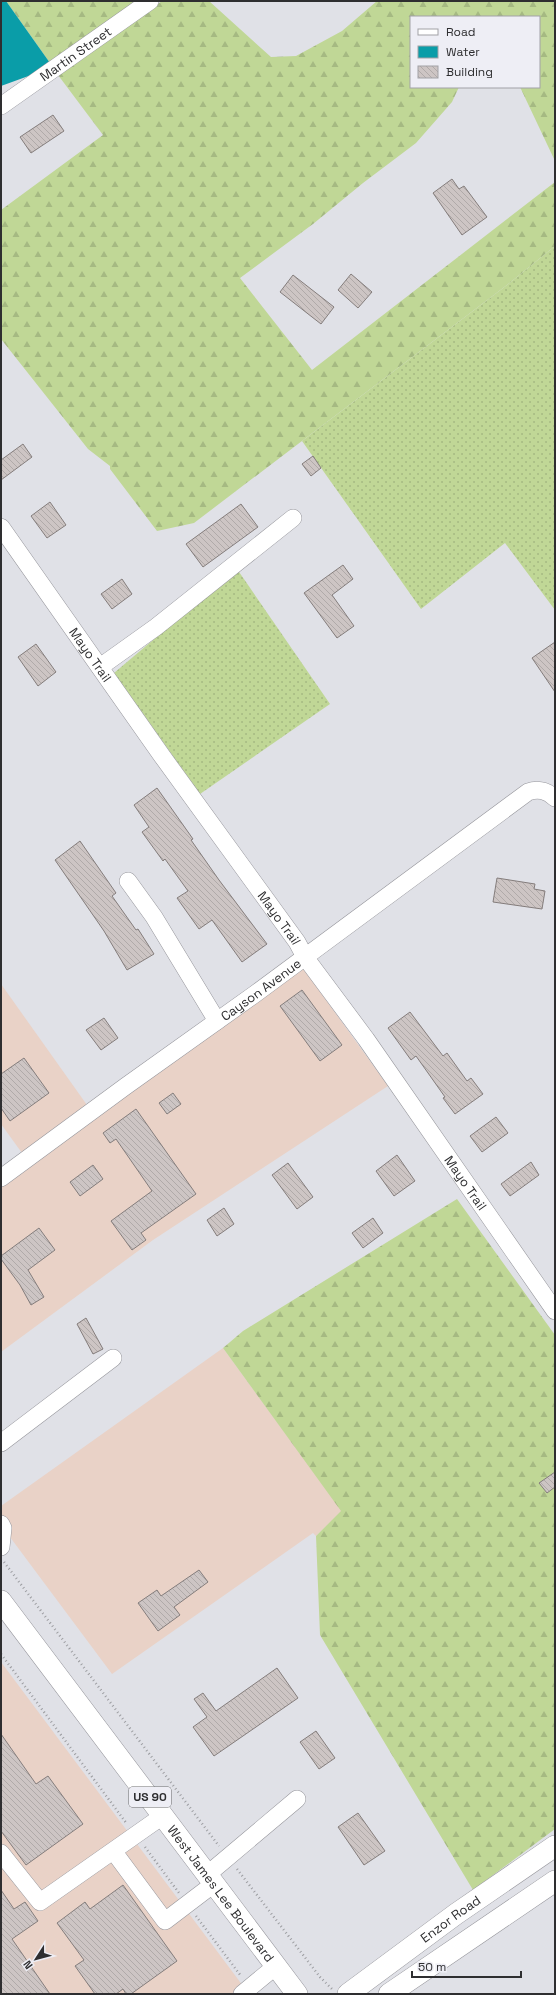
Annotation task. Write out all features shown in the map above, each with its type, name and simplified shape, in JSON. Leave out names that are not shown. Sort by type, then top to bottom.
[{"type":"main road","name":"West James Lee Boulevard","points":[[1,1600],[297,1994]]},
{"type":"main road","name":"Enzor Road","points":[[348,1994],[456,1914],[555,1846]]},
{"type":"main road","name":"Enzor Road","points":[[390,1994],[555,1881]]},
{"type":"street","name":"Martin Street","points":[[1,106],[150,1]]},
{"type":"street","points":[[100,667],[190,601],[293,518]]},
{"type":"street","name":"Mayo Trail","points":[[1,527],[242,867],[297,942],[305,957],[366,1040],[555,1311]]},
{"type":"street","name":"Cayson Avenue","points":[[1,1178],[305,957],[528,792],[540,790],[549,793],[555,798]]},
{"type":"street","points":[[128,881],[154,917],[217,1021]]},
{"type":"street","points":[[1,1442],[113,1358]]},
{"type":"street","points":[[1,1524],[3,1528],[1,1547]]},
{"type":"street","points":[[114,1852],[165,1921],[211,1879],[228,1858],[297,1800]]},
{"type":"street","points":[[1,1853],[40,1902],[114,1852],[164,1815]]},
{"type":"street","points":[[242,1994],[276,1966]]},
{"type":"path","points":[[1,1558],[228,1858],[320,1977],[337,1994]]},
{"type":"shaded area","points":[[303,968],[388,1086],[153,1240],[1,1352],[1,1187]]},
{"type":"shaded area","points":[[1,984],[87,1105],[22,1153],[1,1124]]},
{"type":"shaded area","points":[[223,1348],[342,1511],[316,1536],[313,1533],[112,1674],[1,1525],[1,1506]]},
{"type":"shaded area","points":[[1,1662],[249,1994],[1,1994]]},
{"type":"green space","points":[[6,1],[137,1],[50,63]]},
{"type":"green space","points":[[162,1],[209,1],[271,57],[296,56],[342,31],[377,1],[555,1],[555,161],[520,88],[540,88],[540,16],[410,16],[410,88],[459,88],[452,102],[416,143],[363,183],[313,224],[240,278],[312,370],[555,182],[555,246],[507,285],[194,523],[157,531],[110,469],[110,466],[88,449],[1,339],[1,210],[103,135],[58,75]]},
{"type":"green space","points":[[555,246],[555,610],[505,543],[421,609],[302,441],[507,285]]},
{"type":"green space","points":[[237,569],[330,704],[200,794],[114,673]]},
{"type":"green space","points":[[457,1199],[555,1335],[555,1829],[473,1890],[320,1635],[316,1536],[341,1511],[223,1348],[243,1331]]},
{"type":"water","points":[[1,1],[6,1],[50,63],[34,74],[1,86]]},
{"type":"building","points":[[53,115],[64,131],[31,153],[20,137]]},
{"type":"building","points":[[452,179],[459,189],[464,186],[487,217],[462,235],[433,193]]},
{"type":"building","points":[[351,274],[372,292],[358,308],[338,290]]},
{"type":"building","points":[[293,275],[334,307],[321,324],[280,292]]},
{"type":"building","points":[[23,444],[32,457],[1,480],[1,460]]},
{"type":"building","points":[[313,456],[321,468],[311,476],[302,464]]},
{"type":"building","points":[[50,502],[66,525],[47,538],[31,516]]},
{"type":"building","points":[[241,504],[258,527],[203,567],[186,544]]},
{"type":"building","points":[[343,565],[353,579],[332,595],[354,626],[337,638],[304,593]]},
{"type":"building","points":[[122,579],[132,594],[112,609],[101,594]]},
{"type":"building","points":[[555,642],[555,692],[532,658]]},
{"type":"building","points":[[36,644],[56,672],[38,686],[18,657]]},
{"type":"building","points":[[157,788],[193,839],[191,840],[219,880],[267,944],[242,962],[212,920],[199,929],[177,898],[188,891],[165,859],[163,861],[142,832],[149,827],[134,805]]},
{"type":"building","points":[[80,841],[116,893],[112,896],[136,930],[138,929],[154,954],[127,970],[104,931],[55,860]]},
{"type":"building","points":[[497,878],[535,884],[534,889],[545,891],[542,909],[493,902]]},
{"type":"building","points":[[302,990],[342,1045],[320,1061],[280,1006]]},
{"type":"building","points":[[410,1012],[443,1056],[447,1053],[467,1081],[471,1078],[483,1094],[455,1114],[416,1056],[411,1060],[388,1028]]},
{"type":"building","points":[[104,1018],[118,1038],[101,1050],[86,1030]]},
{"type":"building","points":[[24,1058],[49,1093],[10,1121],[1,1108],[1,1074]]},
{"type":"building","points":[[173,1093],[181,1104],[167,1114],[159,1103]]},
{"type":"building","points":[[136,1109],[196,1194],[141,1233],[146,1240],[132,1250],[111,1221],[152,1191],[116,1139],[110,1143],[103,1133]]},
{"type":"building","points":[[496,1117],[508,1133],[482,1152],[470,1136]]},
{"type":"building","points":[[397,1155],[415,1181],[394,1196],[376,1171]]},
{"type":"building","points":[[531,1162],[539,1175],[510,1196],[501,1184]]},
{"type":"building","points":[[288,1163],[313,1197],[297,1209],[272,1175]]},
{"type":"building","points":[[93,1165],[103,1179],[80,1196],[70,1182]]},
{"type":"building","points":[[224,1208],[234,1224],[217,1236],[207,1220]]},
{"type":"building","points":[[373,1218],[383,1233],[363,1248],[352,1233]]},
{"type":"building","points":[[39,1228],[55,1250],[28,1270],[44,1297],[31,1305],[20,1285],[1,1259],[1,1256]]},
{"type":"building","points":[[86,1318],[103,1349],[93,1354],[77,1324]]},
{"type":"building","points":[[555,1472],[555,1487],[547,1493],[539,1483]]},
{"type":"building","points":[[199,1570],[208,1582],[174,1607],[180,1615],[158,1631],[138,1603],[157,1590],[161,1596]]},
{"type":"building","points":[[277,1668],[298,1698],[214,1756],[193,1727],[207,1717],[194,1699],[203,1693],[216,1711]]},
{"type":"building","points":[[316,1731],[335,1758],[319,1769],[300,1742]]},
{"type":"building","points":[[1,1734],[36,1784],[48,1776],[83,1824],[26,1865],[1,1831]]},
{"type":"building","points":[[358,1813],[385,1851],[364,1865],[338,1827]]},
{"type":"building","points":[[123,1885],[177,1961],[131,1994],[126,1994],[123,1989],[116,1994],[95,1994],[75,1966],[84,1960],[57,1923],[85,1902],[90,1909]]},
{"type":"building","points":[[1,1890],[14,1909],[25,1902],[38,1921],[12,1939],[50,1994],[1,1994]]}]
